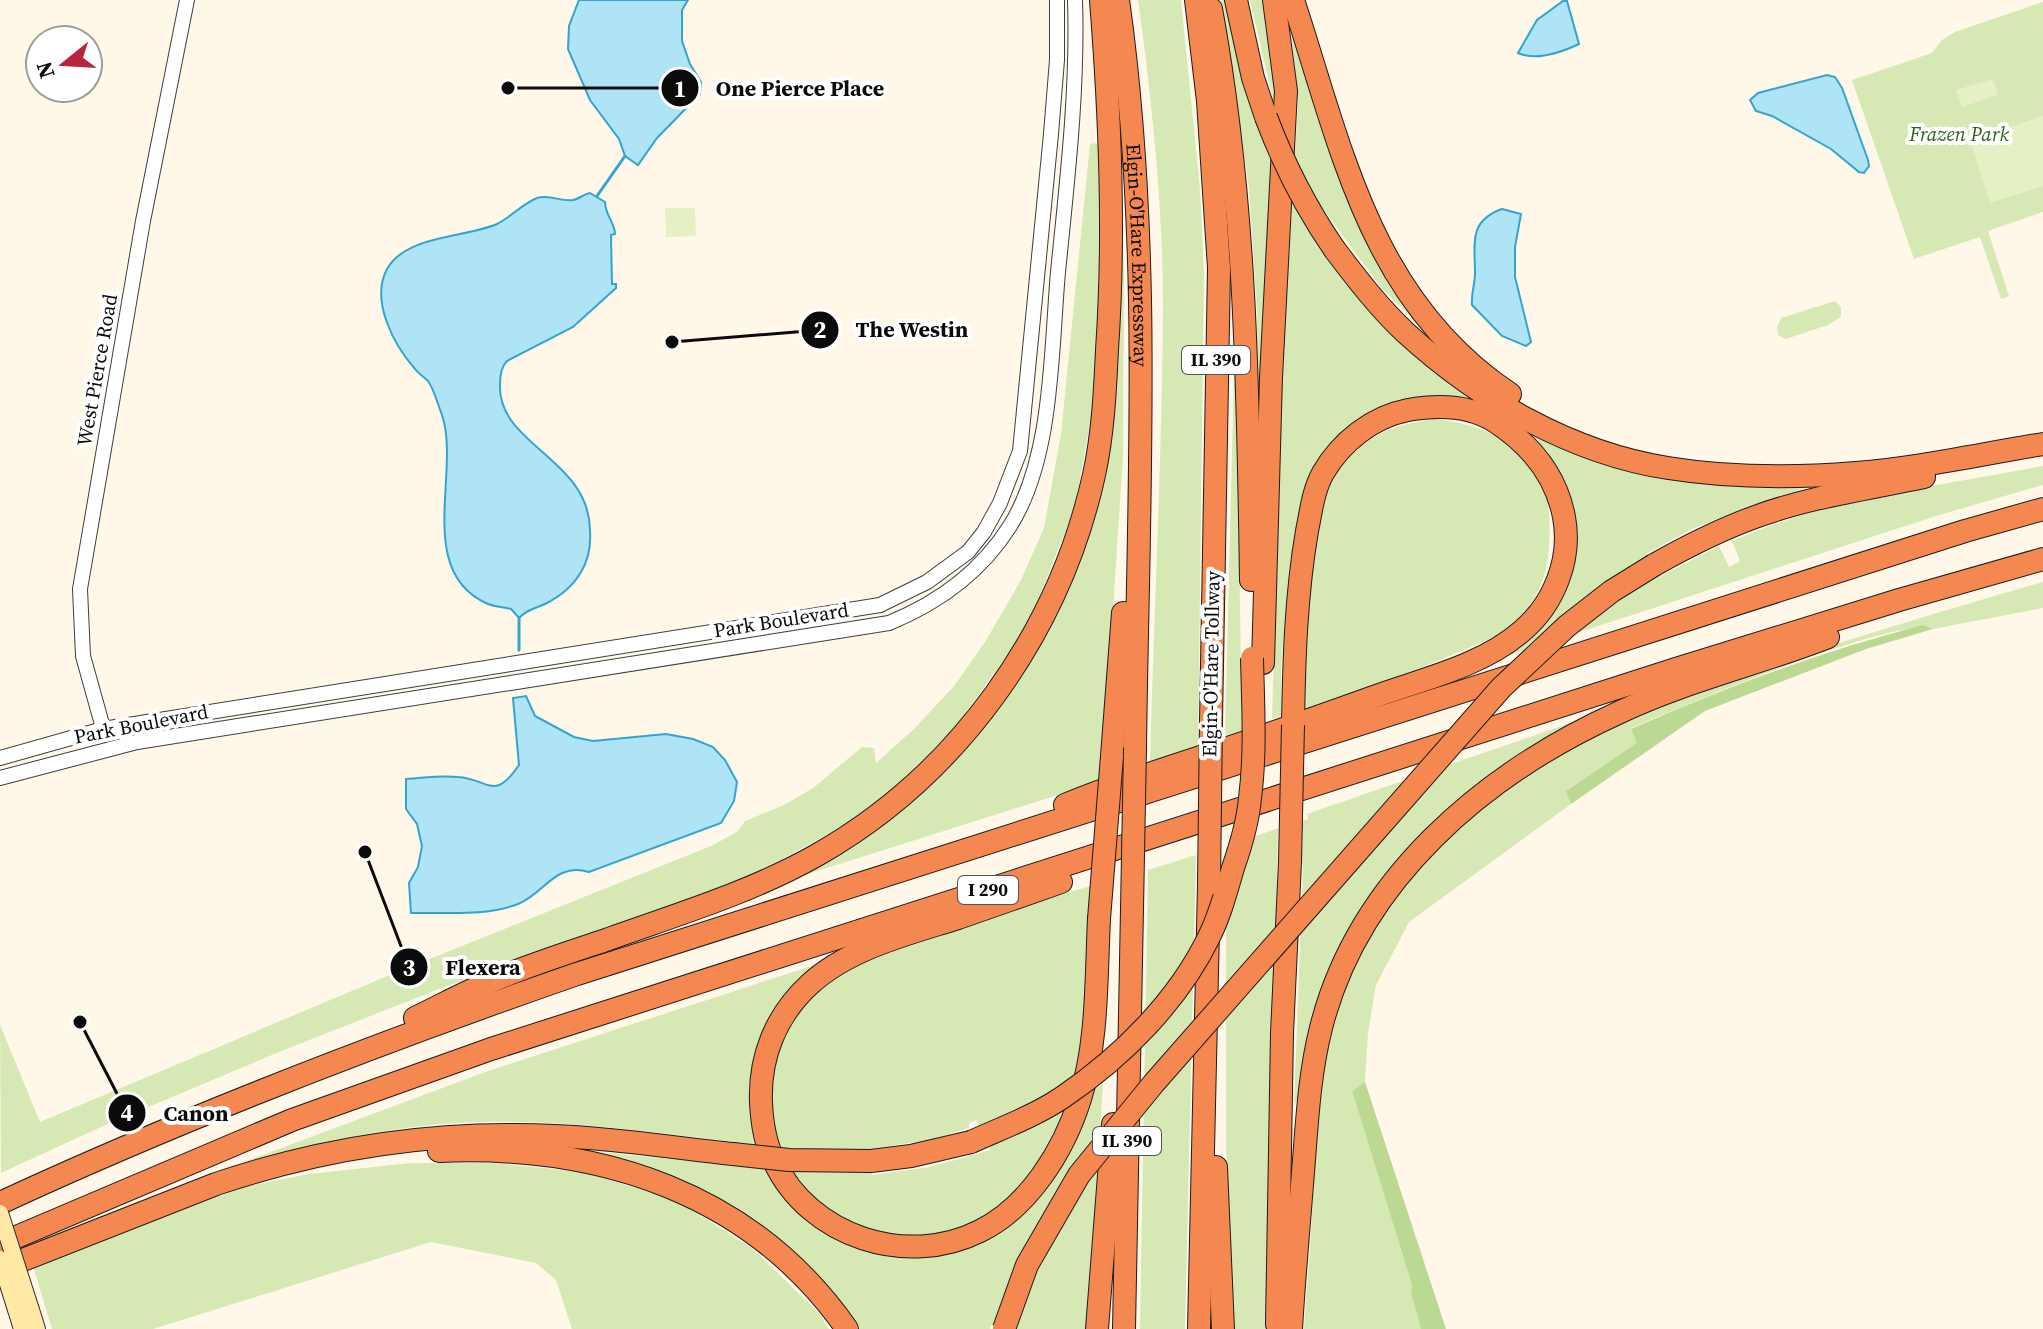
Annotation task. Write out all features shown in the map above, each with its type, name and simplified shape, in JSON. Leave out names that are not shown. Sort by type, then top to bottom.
[{"type":"highway","points":[[241,1099],[503,976],[739,893],[809,859],[885,809],[922,777],[988,705],[1046,613],[1082,519],[1094,474],[1103,417],[1111,277],[1110,138],[1101,0]]},
{"type":"highway","name":"Elgin-O'Hare Expressway","points":[[1118,0],[1130,96],[1141,259],[1138,513]]},
{"type":"highway","name":"Elgin-O'Hare Tollway","points":[[1196,0],[1210,116],[1219,268],[1199,1329]]},
{"type":"highway","points":[[1209,0],[1229,122],[1242,250],[1258,661]]},
{"type":"highway","points":[[1236,0],[1253,78],[1266,117],[1307,209],[1371,296],[1405,332],[1449,370],[1504,407],[1599,449],[1669,469],[1780,477],[1861,473],[2043,444]]},
{"type":"highway","points":[[0,1269],[251,1172],[351,1148],[439,1137],[510,1135],[575,1137],[789,1160],[871,1161],[932,1152],[971,1142],[1036,1113],[1106,1065],[1142,1032],[1197,958],[1220,912],[1245,829],[1250,799],[1286,91],[1274,0]]},
{"type":"highway","points":[[1293,0],[1359,202],[1378,244],[1425,315],[1476,368],[1541,413],[1608,443],[1696,470]]},
{"type":"highway","points":[[927,863],[1116,784],[1294,726],[1481,658],[1505,644],[1537,617],[1550,598],[1559,577],[1564,552],[1566,527],[1560,497],[1533,451],[1490,418],[1451,407],[1398,412],[1376,420],[1335,454],[1321,476],[1312,504],[1298,593],[1294,684],[1290,862],[1282,1033],[1277,1329]]},
{"type":"highway","points":[[1004,1329],[1027,1265],[1079,1175],[1154,1083],[1501,688],[1567,626],[1612,591],[1654,565],[1721,530],[1756,516],[1808,501],[2043,455]]},
{"type":"highway","name":"I 290","points":[[0,1203],[192,1117],[562,979],[2043,509]]},
{"type":"highway","points":[[1138,513],[1124,600],[1112,756],[1099,919],[1092,1044],[1080,1101],[1066,1134],[1031,1190],[1009,1212],[981,1231],[954,1242],[896,1247],[854,1236],[816,1215],[793,1190],[774,1162],[763,1129],[760,1081],[770,1040],[789,1006],[831,968],[873,947],[1132,858],[1354,774]]},
{"type":"highway","name":"IL 390","points":[[1124,1329],[1138,513]]},
{"type":"highway","name":"I 290","points":[[0,1244],[292,1120],[491,1049],[1676,669],[2043,559]]},
{"type":"highway","points":[[1291,1329],[1309,1096],[1321,1027],[1342,968],[1362,926],[1392,883],[1437,832],[1532,758],[1620,711],[1803,646],[1990,574]]},
{"type":"highway","points":[[1097,1329],[1121,997],[1132,952]]},
{"type":"highway","points":[[1207,986],[1215,1038],[1216,1174],[1223,1329]]},
{"type":"highway","points":[[251,1172],[383,1154],[447,1151],[544,1155],[627,1170],[668,1185],[713,1207],[757,1236],[805,1279],[847,1329]]},
{"type":"main road","points":[[0,1213],[24,1318]]},
{"type":"main road","points":[[0,1259],[24,1318],[37,1329]]},
{"type":"street","name":"West Pierce Road","points":[[108,747],[83,656],[80,589],[143,221],[187,0]]},
{"type":"street","name":"Park Boulevard","points":[[0,758],[103,729],[866,607],[897,597],[950,567],[968,552],[984,532],[1000,503],[1020,451],[1051,134],[1057,60],[1057,0]]},
{"type":"street","name":"Park Boulevard","points":[[0,778],[108,747],[889,623],[921,610],[949,592],[987,556],[1010,525],[1041,447],[1072,123],[1075,0]]},
{"type":"green space","points":[[1138,0],[1181,0],[1200,189],[1204,274],[1198,745],[1150,761],[1163,308],[1156,154]]},
{"type":"green space","points":[[1221,0],[1227,0],[1273,157],[1258,436],[1257,310],[1249,188]]},
{"type":"green space","points":[[1250,0],[1264,0],[1275,72],[1276,112]]},
{"type":"green space","name":"Frazen Park","points":[[2043,2],[2043,212],[1988,231],[2009,296],[2001,299],[1980,237],[1914,259],[1852,80],[1932,53],[1942,40],[1955,32]]},
{"type":"green space","points":[[1291,25],[1347,191],[1434,339],[1382,289],[1321,206],[1306,219],[1439,371],[1688,481],[1757,487],[1809,487],[1692,529],[1646,554],[1659,577],[1719,546],[1729,567],[1740,561],[1732,541],[1769,526],[1846,504],[2043,466],[2043,485],[1939,515],[1494,660],[1576,544],[1576,517],[1570,493],[1548,452],[1533,436],[1504,416],[1411,399],[1380,407],[1345,431],[1313,470],[1303,495],[1289,570],[1281,668],[1281,716],[1272,719],[1282,378],[1298,103]]},
{"type":"green space","points":[[1993,79],[1998,95],[1962,107],[1956,90]]},
{"type":"green space","points":[[2043,116],[2043,186],[1990,203],[1970,140]]},
{"type":"green space","points":[[1099,143],[1098,334],[1092,412],[1075,507],[1031,618],[1006,657],[955,727],[896,786],[847,824],[740,882],[439,989],[279,1052],[1,1173],[0,1025],[40,1122],[392,974],[711,846],[737,832],[745,821],[782,806],[813,788],[862,747],[874,748],[876,763],[915,728],[954,686],[985,642],[1021,580],[1044,528],[1061,434],[1090,144]]},
{"type":"green space","points":[[1120,179],[1124,270],[1123,455],[1102,781],[767,887],[817,864],[1036,651],[1058,611],[1081,553]]},
{"type":"green space","points":[[665,208],[695,208],[696,236],[666,237]]},
{"type":"green space","points":[[1835,301],[1841,307],[1841,317],[1828,325],[1786,339],[1778,335],[1781,318]]},
{"type":"green space","points":[[1235,332],[1242,364],[1238,482],[1242,732],[1225,737]]},
{"type":"green space","points":[[1434,419],[1485,431],[1510,446],[1531,471],[1545,494],[1548,509],[1550,533],[1544,577],[1531,603],[1518,619],[1488,640],[1305,710],[1310,581],[1322,512],[1331,484],[1352,453],[1373,438],[1396,427]]},
{"type":"green space","points":[[2043,582],[2043,608],[1933,629],[1911,629],[1876,636],[1785,666],[1631,728],[1638,743],[1567,790],[1571,804],[1409,922],[1376,985],[1368,1033],[1365,1082],[1352,1091],[1412,1285],[1411,1294],[1421,1329],[1304,1329],[1320,1099],[1332,1028],[1357,959],[1381,917],[1410,878],[1443,842],[1519,780],[1560,754],[1622,723],[1800,656]]},
{"type":"green space","points":[[1923,625],[1933,629],[1866,649],[1705,711],[1571,804],[1566,791],[1637,743],[1631,729],[1775,671]]},
{"type":"green space","points":[[1593,715],[1481,782],[1447,809],[1398,858],[1357,916],[1300,1095],[1294,1105],[1303,865],[1301,821],[1308,819],[1307,814]]},
{"type":"green space","points":[[1278,828],[1268,1329],[1233,1329],[1226,1147],[1226,847]]},
{"type":"green space","points":[[1196,855],[1185,1329],[1140,1329],[1148,870]]},
{"type":"green space","points":[[1094,885],[1087,1002],[1077,1071],[1056,1130],[1020,1185],[989,1213],[953,1230],[916,1236],[880,1232],[846,1219],[816,1198],[793,1170],[777,1136],[771,1097],[773,1070],[780,1043],[800,1008],[825,984],[864,960]],"holes":[[[976,1120],[990,1150],[930,1167],[872,1175],[863,1150],[929,1140],[969,1128],[969,1123]]]},
{"type":"green space","points":[[827,961],[782,1001],[760,1145],[596,1126],[473,1122],[384,1131],[241,1163],[488,1071]]},
{"type":"green space","points":[[1365,1082],[1446,1329],[1421,1329],[1411,1294],[1412,1285],[1352,1091]]},
{"type":"green space","points":[[1103,1084],[1087,1329],[1004,1329],[991,1325],[990,1329],[858,1329],[807,1266],[570,1149],[771,1169],[863,1250],[897,1257],[929,1256],[985,1239],[1091,1092]]},
{"type":"green space","points":[[411,1163],[493,1163],[585,1172],[677,1201],[751,1247],[820,1314],[829,1329],[572,1329],[556,1280],[536,1263],[431,1242],[153,1329],[52,1329],[33,1266],[243,1187],[309,1174]]},
{"type":"water","points":[[579,0],[688,0],[682,10],[682,41],[690,64],[701,82],[700,94],[657,138],[638,165],[625,156],[619,139],[590,100],[568,49],[569,26]]},
{"type":"water","points":[[1567,1],[1579,44],[1541,56],[1518,53],[1537,20]]},
{"type":"water","points":[[1827,75],[1835,77],[1842,88],[1868,160],[1869,166],[1864,173],[1831,149],[1772,116],[1756,111],[1750,100],[1758,93]]},
{"type":"water","points":[[590,193],[605,202],[615,230],[615,234],[611,235],[612,284],[616,284],[616,288],[573,327],[507,361],[500,384],[503,405],[513,422],[575,485],[586,506],[590,546],[584,567],[574,582],[555,598],[519,618],[511,609],[488,604],[466,589],[452,569],[444,518],[447,464],[442,415],[430,384],[407,359],[392,335],[383,308],[382,282],[396,258],[422,244],[497,224],[537,198],[573,200]]},
{"type":"water","points":[[1502,209],[1521,214],[1515,247],[1515,277],[1531,342],[1526,346],[1502,336],[1472,305],[1476,235],[1483,220]]},
{"type":"water","points":[[526,696],[535,716],[574,737],[593,741],[666,734],[713,747],[725,760],[737,782],[734,801],[721,823],[589,872],[567,871],[518,904],[478,912],[411,913],[409,883],[418,867],[422,846],[417,824],[406,809],[406,779],[452,776],[491,786],[503,783],[519,765],[513,698]]},
{"type":"waterway","points":[[597,196],[625,156]]},
{"type":"waterway","points":[[519,618],[519,650]]},
{"type":"place","name":"One Pierce Place","points":[[508,88]]},
{"type":"place","name":"The Westin","points":[[672,342]]},
{"type":"place","name":"Flexera","points":[[365,852]]},
{"type":"place","name":"Canon","points":[[80,1022]]}]
